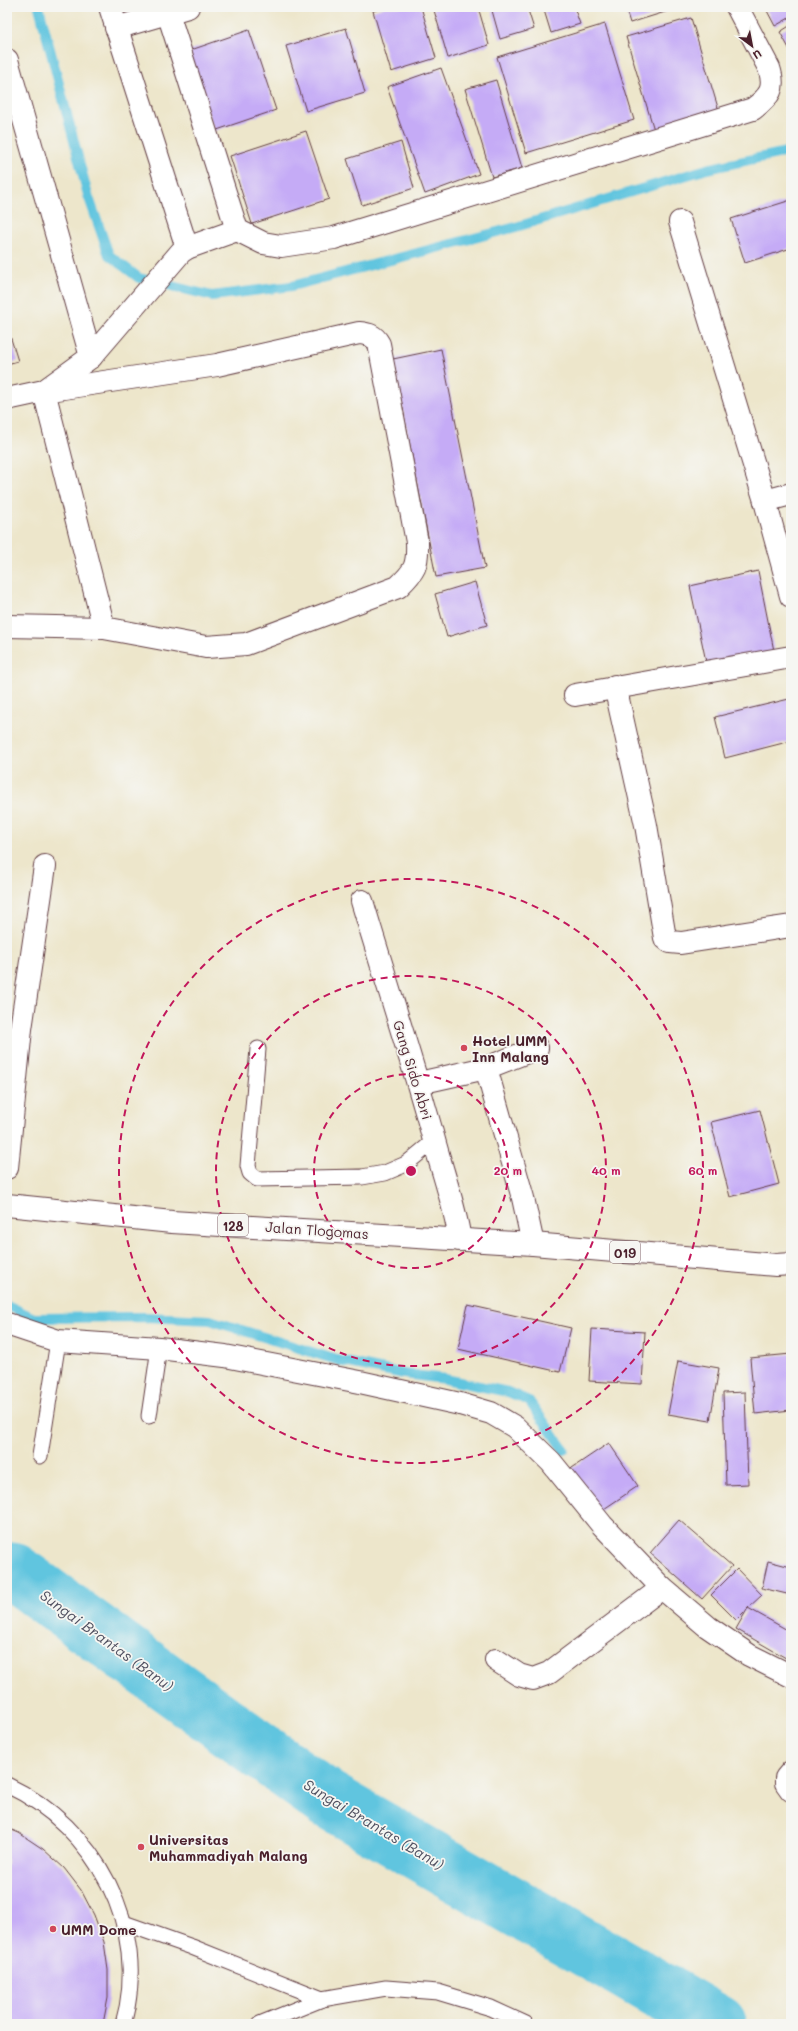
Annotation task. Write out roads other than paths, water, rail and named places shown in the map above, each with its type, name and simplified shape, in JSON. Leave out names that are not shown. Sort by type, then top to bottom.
[{"type":"street","points":[[110,7],[184,250]]},
{"type":"street","points":[[44,391],[91,357],[115,327],[184,250],[237,230],[263,243],[281,246],[334,238],[753,109],[766,99],[772,87],[772,78],[769,68],[737,7]]},
{"type":"street","points":[[116,28],[178,10],[237,230]]},
{"type":"street","points":[[7,60],[91,357]]},
{"type":"street","points":[[680,222],[765,501],[791,596]]},
{"type":"street","points":[[7,399],[44,391],[218,365],[359,333],[372,335],[379,344],[417,542],[418,556],[412,573],[398,587],[246,644],[206,647],[104,628],[7,626]]},
{"type":"street","points":[[44,391],[104,628]]},
{"type":"street","points":[[765,501],[791,494]]},
{"type":"street","points":[[576,695],[615,686],[791,657]]},
{"type":"street","points":[[615,686],[646,826],[666,938],[670,942],[681,943],[791,926]]},
{"type":"street","points":[[7,1168],[21,1029],[45,866]]},
{"type":"street","name":"Gang Sido Abri","points":[[362,901],[394,1010],[419,1083],[456,1216],[460,1240]]},
{"type":"street","points":[[419,1083],[486,1068],[537,1048]]},
{"type":"street","points":[[486,1068],[523,1198],[533,1244]]},
{"type":"street","name":"Jalan Tlogomas","points":[[7,1205],[172,1222],[460,1240]]},
{"type":"street","name":"019","points":[[460,1240],[533,1244],[776,1265],[791,1264]]},
{"type":"street","points":[[7,1324],[58,1342],[159,1348],[225,1356],[360,1382],[460,1404],[491,1413],[515,1427],[551,1462],[602,1525],[662,1588],[708,1627],[748,1655],[791,1676]]},
{"type":"street","points":[[496,1660],[519,1675],[533,1679],[549,1673],[662,1588]]},
{"type":"street","points":[[791,1772],[786,1778],[786,1783],[791,1790]]},
{"type":"lane","points":[[258,1049],[248,1166],[250,1173],[257,1179],[362,1177],[385,1173],[406,1164],[434,1141]]},
{"type":"lane","points":[[40,1456],[58,1342]]},
{"type":"lane","points":[[150,1416],[159,1348]]},
{"type":"lane","points":[[7,1785],[47,1808],[87,1847],[103,1871],[115,1896],[124,1923],[129,1953],[130,1984],[123,2024]]},
{"type":"lane","points":[[124,1923],[192,1947],[322,1999]]},
{"type":"lane","points":[[260,2024],[322,1999],[386,1988],[438,1992],[492,2008],[526,2024]]},
{"type":"waterway","points":[[39,7],[88,195],[109,255],[139,278],[212,296],[292,286],[516,227],[707,169],[791,151]]},
{"type":"waterway","points":[[7,1305],[34,1318],[145,1317],[210,1320],[340,1361],[404,1374],[445,1379],[508,1392],[529,1401],[564,1450]]},
{"type":"waterway","name":"Sungai Brantas (Banu)","points":[[7,1571],[14,1572],[327,1799],[718,2024]]},
{"type":"place","name":"Hotel UMM Inn Malang","points":[[464,1048]]},
{"type":"place","name":"Universitas Muhammadiyah Malang","points":[[141,1847]]},
{"type":"place","name":"UMM Dome","points":[[53,1929]]}]
